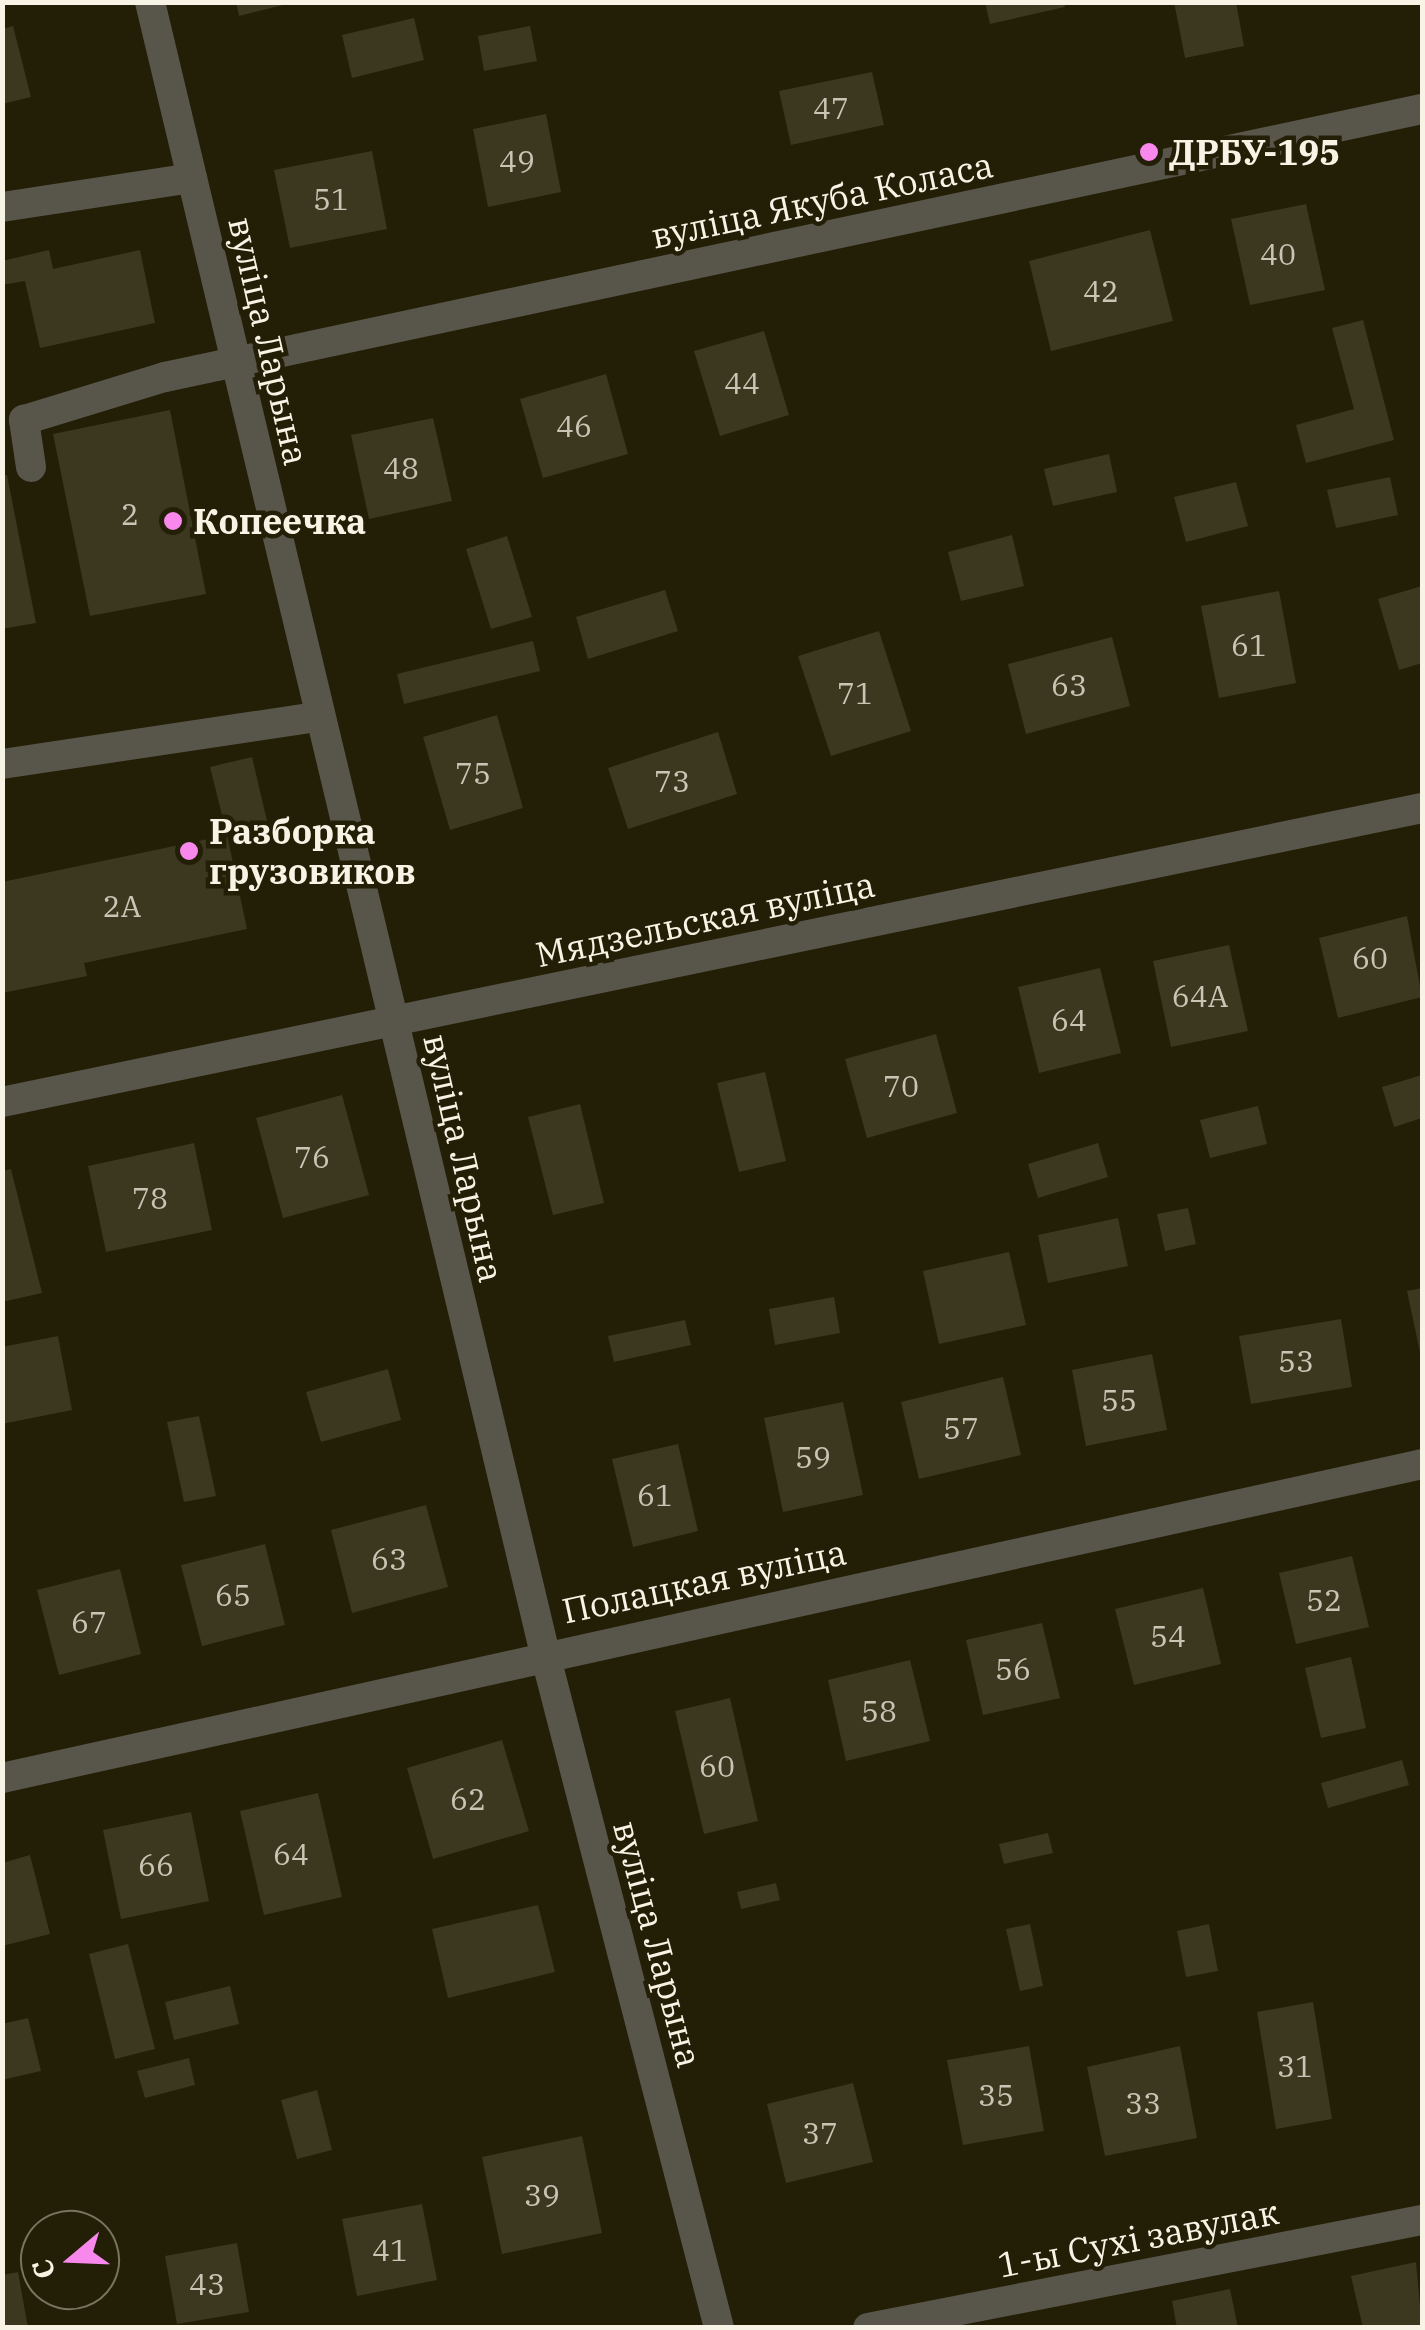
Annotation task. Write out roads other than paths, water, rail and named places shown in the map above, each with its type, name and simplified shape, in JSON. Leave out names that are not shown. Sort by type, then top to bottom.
[{"type":"street","name":"вуліца Ларына","points":[[150,2],[316,718],[545,1654],[719,2328]]},
{"type":"street","name":"вуліца Якуба Коласа","points":[[31,467],[24,420],[236,364],[1422,110]]},
{"type":"street","points":[[2,207],[192,178]]},
{"type":"street","points":[[2,764],[316,718]]},
{"type":"street","name":"Мядзельская вуліца","points":[[2,1102],[1422,808]]},
{"type":"street","name":"Полацкая вуліца","points":[[2,1778],[545,1654],[1422,1464]]},
{"type":"street","name":"1-ы Сухі завулак","points":[[868,2328],[1422,2220]]},
{"type":"place","name":"ДРБУ-195","points":[[1149,152]]},
{"type":"place","name":"Копеечка","points":[[173,521]]},
{"type":"place","name":"Разборка грузовиков","points":[[189,851]]}]
